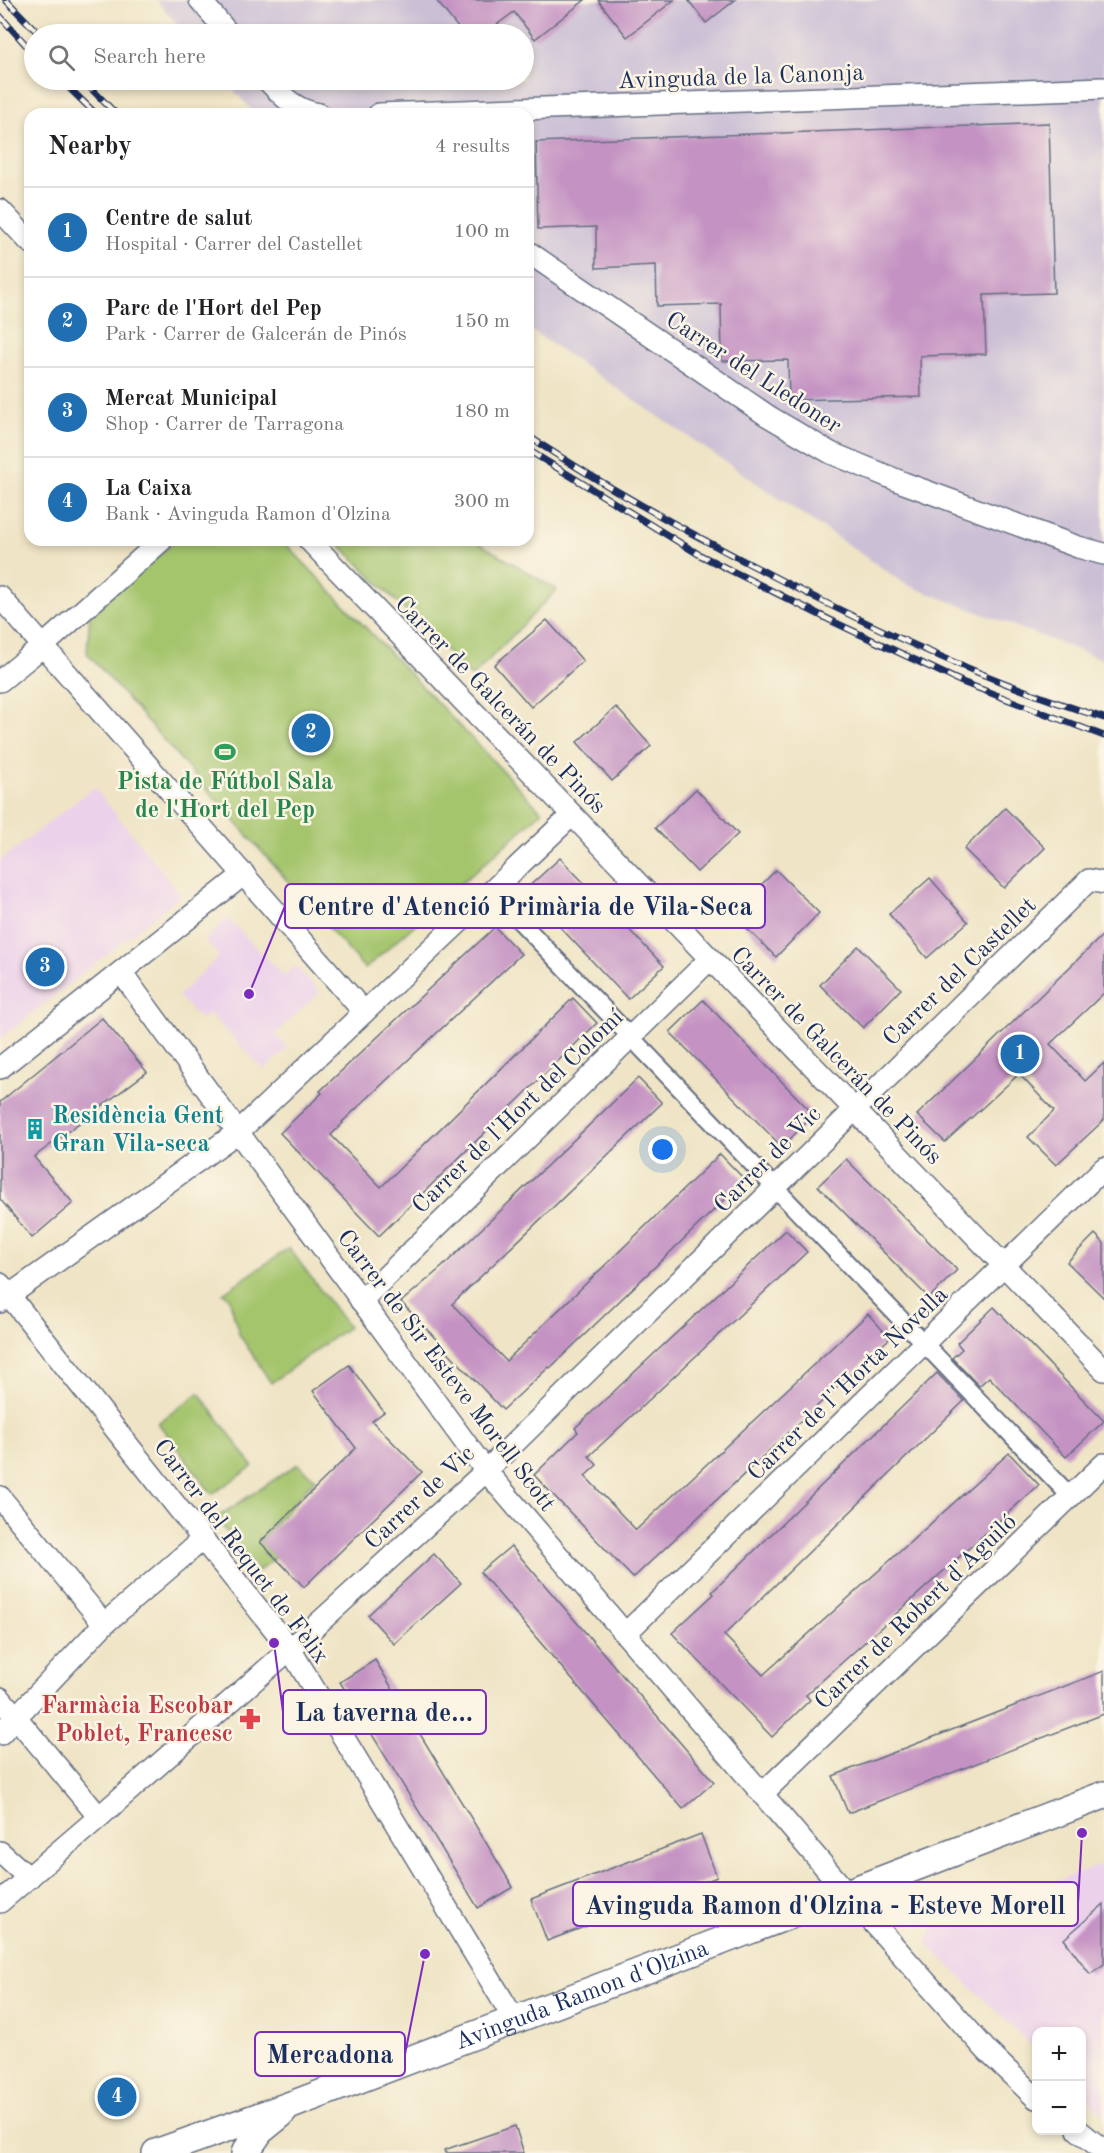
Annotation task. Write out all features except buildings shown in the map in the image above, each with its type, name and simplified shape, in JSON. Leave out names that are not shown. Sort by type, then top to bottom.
[{"type":"street","points":[[200,0],[220,24]]},
{"type":"street","name":"Avinguda de la Canonja","points":[[534,109],[1104,88]]},
{"type":"street","points":[[277,90],[291,104],[299,108]]},
{"type":"street","points":[[0,210],[24,236]]},
{"type":"street","name":"Carrer del Lledoner","points":[[534,256],[768,416],[831,453],[937,495],[1104,555]]},
{"type":"street","points":[[0,681],[43,646],[155,546]]},
{"type":"street","name":"Carrer de Galcerán de Pinós","points":[[315,546],[1104,1370]]},
{"type":"street","points":[[0,597],[364,1012]]},
{"type":"street","points":[[3,1293],[238,1132],[572,814]]},
{"type":"street","points":[[0,1068],[244,874]]},
{"type":"street","name":"Carrer del Castellet","points":[[854,1109],[1089,880],[1104,883]]},
{"type":"street","points":[[491,891],[1071,1497]]},
{"type":"street","name":"Carrer de l'Hort del Colomí","points":[[361,1301],[710,959]]},
{"type":"street","name":"Carrer de Sir Esteve Morell Scott","points":[[121,972],[486,1471],[847,1893],[987,2051],[1032,2094]]},
{"type":"street","name":"Carrer de Vic","points":[[0,1902],[290,1649],[486,1471],[854,1109]]},
{"type":"street","name":"Carrer de l''Horta Novella","points":[[625,1634],[1104,1168]]},
{"type":"street","name":"Carrer del Requet de Fèlix","points":[[3,1293],[290,1649],[514,2019]]},
{"type":"street","name":"Carrer de Robert d'Aguiló","points":[[762,1794],[1104,1464]]},
{"type":"street","points":[[0,1497],[104,1624]]},
{"type":"street","points":[[0,1734],[104,1624],[203,1539]]},
{"type":"street","points":[[0,1698],[99,1817]]},
{"type":"street","name":"Avinguda Ramon d'Olzina","points":[[156,2153],[294,2104],[1104,1795]]},
{"type":"street","points":[[0,1852],[29,1878]]},
{"type":"street","name":"Avinguda Ramon d'Olzina","points":[[244,2153],[260,2131],[294,2104]]},
{"type":"street","points":[[1084,2135],[1104,2151]]},
{"type":"shaded area","points":[[156,0],[1104,0],[1104,660],[907,585],[534,332],[534,108],[250,108],[234,90],[534,90],[534,24],[177,24]]},
{"type":"shaded area","points":[[94,787],[181,895],[0,1039],[0,861]]},
{"type":"shaded area","points":[[227,918],[284,976],[295,966],[320,992],[275,1034],[288,1048],[264,1070],[209,1013],[201,1020],[178,996],[219,956],[205,940]]},
{"type":"shaded area","points":[[1104,1864],[1104,2115],[1086,2097],[1086,2027],[1032,2027],[1032,2046],[926,1943],[936,1923]]},
{"type":"green space","points":[[170,546],[288,546],[542,812],[365,969],[87,653],[90,613]]},
{"type":"green space","points":[[341,546],[484,546],[557,590],[472,677]]},
{"type":"green space","points":[[289,1248],[348,1327],[271,1383],[239,1334],[229,1297],[223,1293]]},
{"type":"green space","points":[[199,1393],[253,1466],[212,1494],[158,1423]]},
{"type":"green space","points":[[298,1464],[315,1479],[260,1541],[276,1558],[258,1571],[216,1518]]},
{"type":"railway","points":[[6,0],[29,24]]},
{"type":"railway","points":[[0,16],[24,43]]},
{"type":"railway","points":[[71,90],[90,108]]},
{"type":"railway","points":[[93,90],[110,108]]},
{"type":"railway","points":[[534,440],[616,491],[677,525],[851,615],[933,654],[1018,688],[1104,718]]},
{"type":"railway","points":[[534,454],[700,555],[836,623],[962,682],[1104,736]]},
{"type":"place","name":"Parc de l'Hort del Pep","points":[[311,733]]},
{"type":"place","name":"Pista de Fútbol Sala de l'Hort del Pep","points":[[225,752]]},
{"type":"place","name":"Mercat Municipal","points":[[45,967]]},
{"type":"place","name":"Centre d'Atenció Primària de Vila-Seca","points":[[249,994]]},
{"type":"place","name":"Centre de salut","points":[[1020,1054]]},
{"type":"place","name":"Residència Gent Gran Vila-seca","points":[[35,1129]]},
{"type":"place","name":"La taverna de...","points":[[274,1643]]},
{"type":"place","name":"Farmàcia Escobar Poblet, Francesc","points":[[250,1719]]},
{"type":"place","name":"Avinguda Ramon d'Olzina - Esteve Morell","points":[[1082,1833]]},
{"type":"place","name":"Mercadona","points":[[425,1954]]},
{"type":"place","name":"La Caixa","points":[[117,2097]]}]
